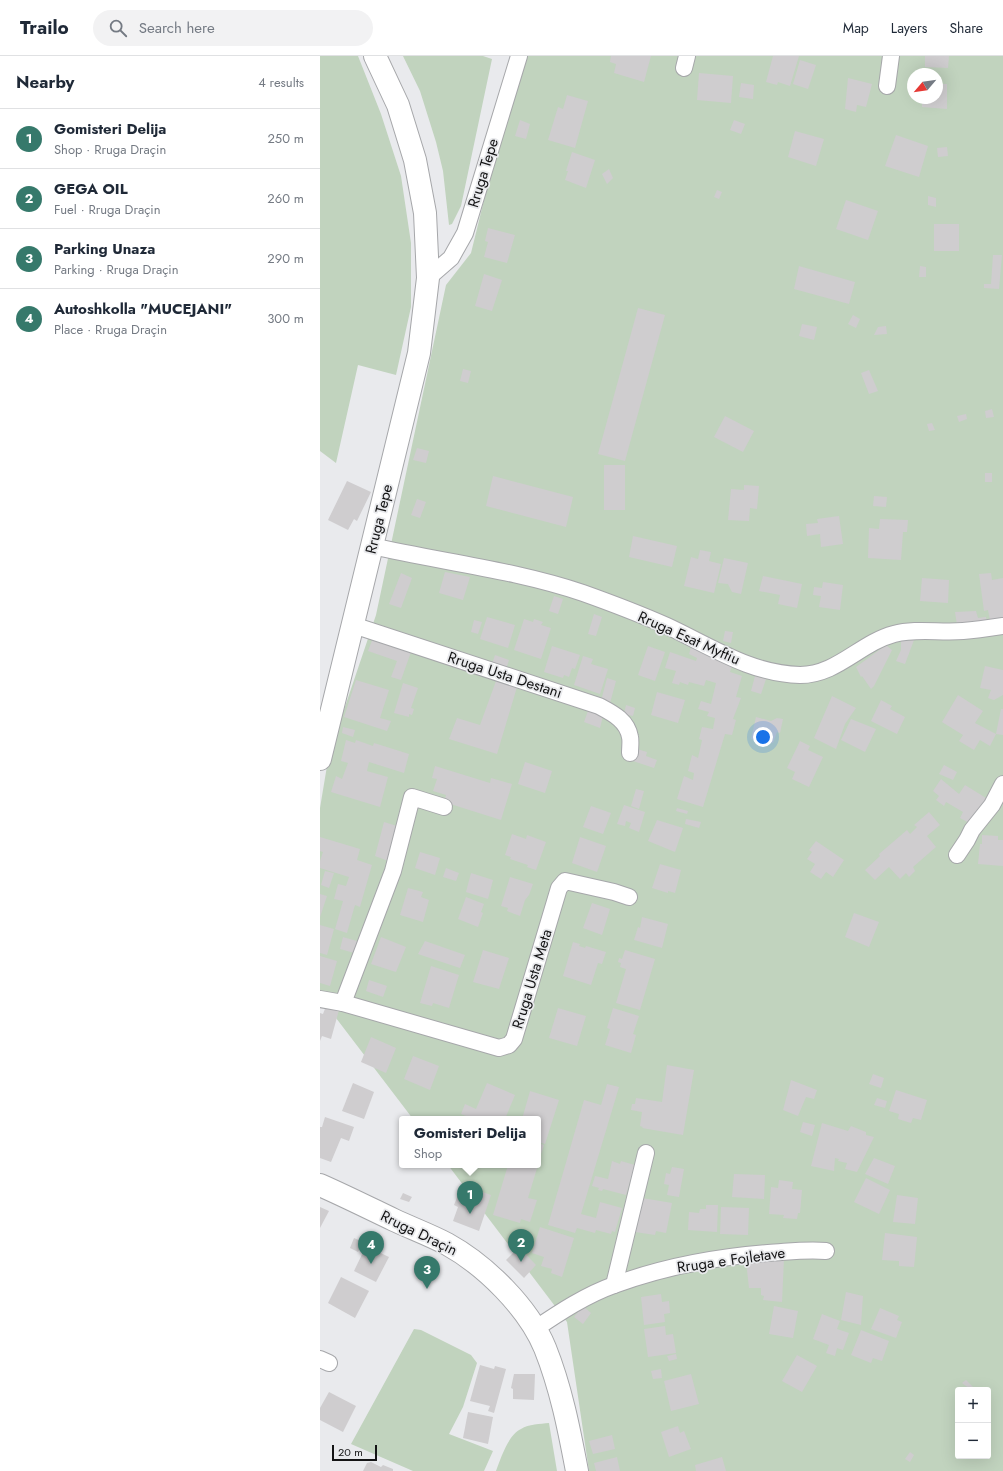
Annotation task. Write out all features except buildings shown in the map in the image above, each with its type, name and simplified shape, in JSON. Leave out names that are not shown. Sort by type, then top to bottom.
[{"type":"main road","name":"Rruga Tepe","points":[[320,759],[419,353],[428,278],[425,214],[415,160],[398,105],[375,56]]},
{"type":"main road","name":"Rruga Draçin","points":[[320,1185],[446,1244],[470,1259],[497,1281],[535,1329],[544,1347],[557,1381],[577,1471]]},
{"type":"street","name":"Rruga Tepe","points":[[428,278],[451,258],[465,233],[519,56]]},
{"type":"street","points":[[887,86],[891,56]]},
{"type":"street","name":"Rruga Esat Myftiu","points":[[372,546],[497,570],[583,593],[666,626],[730,658],[750,666],[782,673],[812,675],[822,672],[879,639],[904,632],[964,631],[1003,626]]},
{"type":"street","name":"Rruga Usta Destani","points":[[353,625],[599,706],[614,714],[624,723],[630,737],[630,753]]},
{"type":"street","points":[[957,855],[972,830],[992,805],[1003,784]]},
{"type":"street","points":[[343,1003],[393,871],[412,797],[444,807]]},
{"type":"street","name":"Rruga Usta Meta","points":[[320,998],[343,1003],[499,1048],[509,1045],[514,1039],[559,888],[565,881],[614,892],[629,897]]},
{"type":"street","points":[[614,1285],[646,1153]]},
{"type":"street","name":"Rruga e Fojletave","points":[[535,1329],[582,1300],[614,1285],[695,1262],[750,1254],[811,1250],[826,1251]]},
{"type":"green space","points":[[320,56],[358,56],[381,114],[401,176],[411,243],[411,307],[396,375],[358,365],[336,463],[320,451]]},
{"type":"green space","points":[[403,56],[483,56],[492,59],[461,206],[452,224],[449,225],[443,171],[436,142],[420,91]]},
{"type":"green space","points":[[526,56],[1003,56],[1003,1471],[589,1471],[567,1322],[450,1168],[541,1168],[541,1116],[411,1116],[320,997],[320,808],[329,754],[376,615],[446,285],[471,253],[487,188]]},
{"type":"green space","points":[[414,1329],[421,1330],[471,1355],[477,1363],[463,1407],[449,1434],[493,1451],[484,1471],[413,1471],[351,1444]]},
{"type":"green space","points":[[549,1423],[557,1471],[496,1471],[509,1441],[516,1432],[527,1426]]},
{"type":"place","name":"Gomisteri Delija","points":[[470,1214]]},
{"type":"place","name":"GEGA OIL","points":[[521,1262]]},
{"type":"place","name":"Autoshkolla \"MUCEJANI\"","points":[[371,1264]]},
{"type":"place","name":"Parking Unaza","points":[[427,1289]]}]
